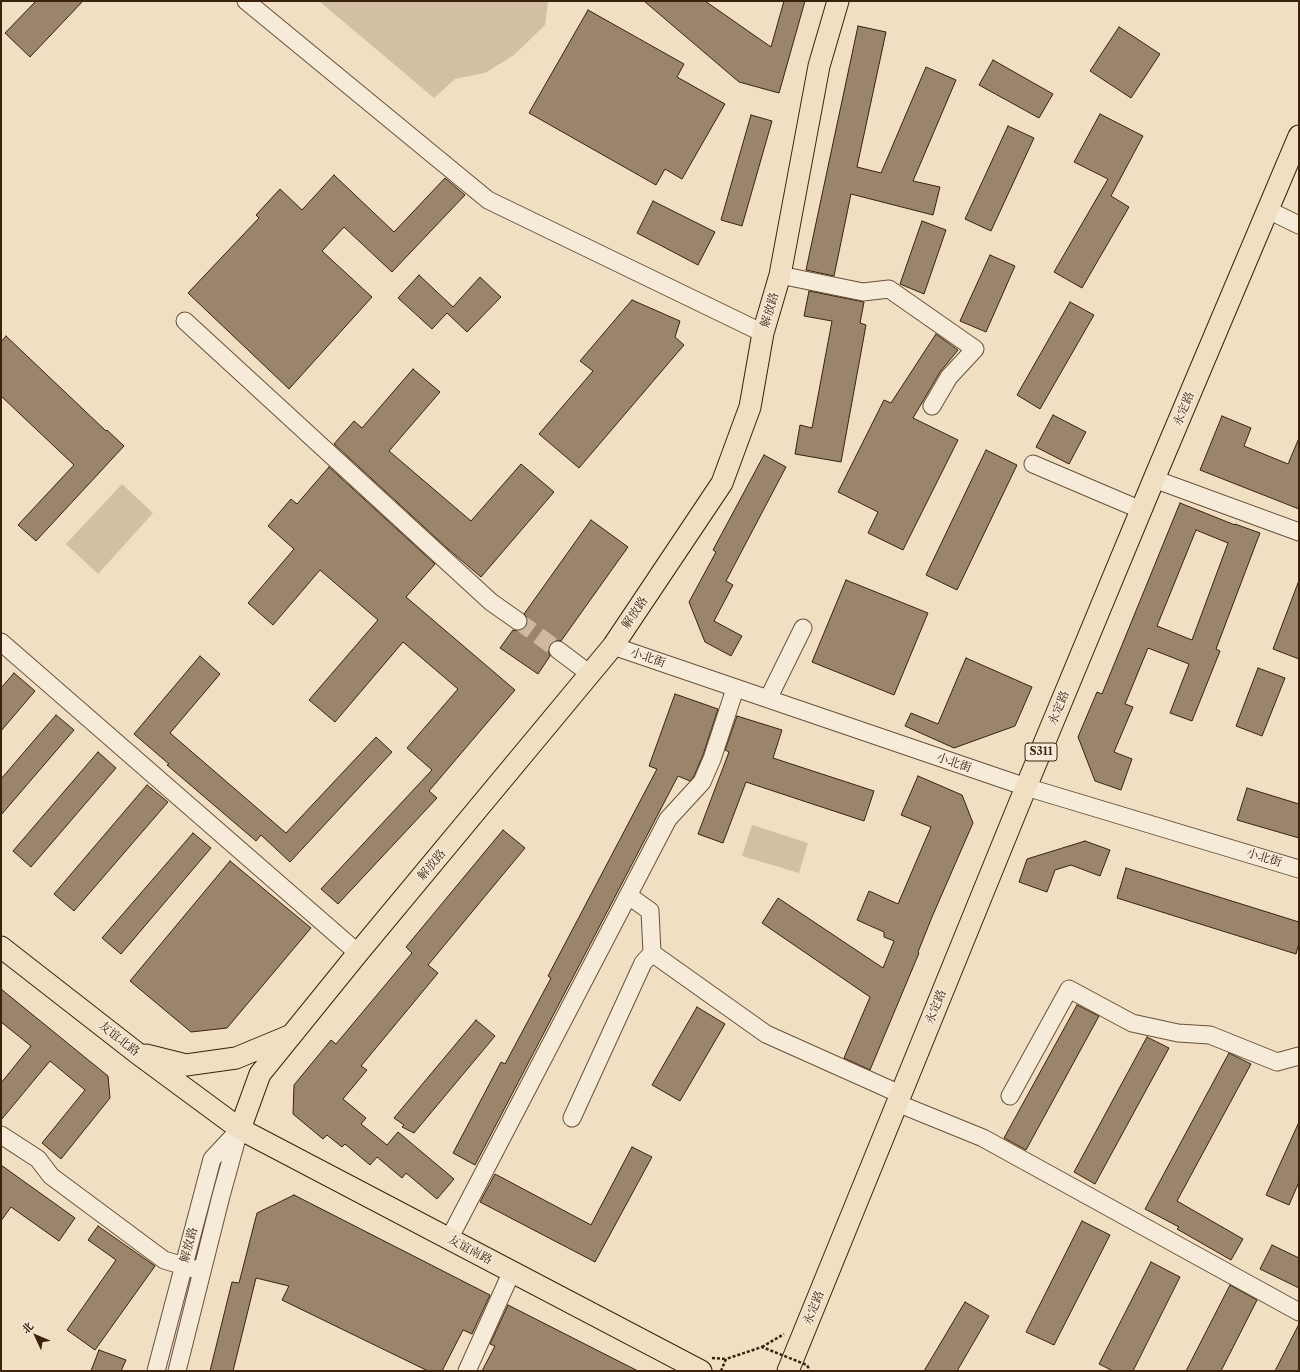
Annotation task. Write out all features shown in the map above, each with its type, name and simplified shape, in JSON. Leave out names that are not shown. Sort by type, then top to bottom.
[{"type":"main road","name":"解放路","points":[[240,1129],[260,1074],[358,953],[613,646],[722,483],[750,407],[763,333],[780,275],[819,66],[838,1]]},
{"type":"main road","name":"永定路","points":[[788,1371],[1026,787],[1299,136]]},
{"type":"main road","name":"友谊北路","points":[[1,947],[137,1053],[240,1129]]},
{"type":"main road","points":[[137,1053],[186,1065],[236,1058],[292,1035]]},
{"type":"main road","name":"友谊南路","points":[[240,1129],[701,1371]]},
{"type":"street","points":[[246,1],[488,200],[763,333]]},
{"type":"street","points":[[1268,210],[1299,225]]},
{"type":"street","points":[[780,275],[863,292],[889,289],[975,349],[949,377],[932,406]]},
{"type":"street","points":[[185,321],[491,602],[518,621]]},
{"type":"street","points":[[1033,464],[1141,510]]},
{"type":"street","points":[[1154,479],[1299,532]]},
{"type":"street","points":[[768,699],[802,628]]},
{"type":"street","points":[[1,642],[358,953]]},
{"type":"street","name":"小北街","points":[[613,646],[1026,787],[1299,869]]},
{"type":"street","points":[[558,650],[590,674]]},
{"type":"street","points":[[449,1239],[668,819],[702,782],[712,759],[735,688]]},
{"type":"street","points":[[572,1118],[643,963],[652,953],[650,911],[629,896]]},
{"type":"street","points":[[652,953],[766,1034],[898,1099],[983,1138],[1299,1312]]},
{"type":"street","points":[[1010,1096],[1069,989],[1132,1023],[1178,1033],[1210,1035],[1277,1062],[1299,1056]]},
{"type":"street","name":"解放路","points":[[156,1371],[212,1159],[240,1129]]},
{"type":"street","name":"解放路","points":[[177,1371],[240,1129]]},
{"type":"street","points":[[1,1135],[38,1159],[51,1176],[164,1260],[202,1271]]},
{"type":"street","points":[[467,1371],[512,1271]]},
{"type":"path","points":[[721,1371],[726,1359],[762,1347],[807,1365],[810,1371]]},
{"type":"shaded area","points":[[319,1],[548,1],[545,25],[514,55],[485,73],[455,79],[434,98]]},
{"type":"shaded area","points":[[122,484],[153,513],[98,574],[66,544]]},
{"type":"shaded area","points":[[752,825],[808,843],[799,873],[742,856]]},
{"type":"building","points":[[36,1],[83,1],[30,57],[5,33]]},
{"type":"building","points":[[644,1],[705,1],[771,47],[784,1],[805,1],[779,93],[739,82]]},
{"type":"building","points":[[588,10],[684,64],[677,77],[725,104],[682,179],[665,169],[656,185],[529,113]]},
{"type":"building","points":[[858,26],[886,32],[857,167],[881,173],[926,67],[956,80],[913,181],[940,187],[933,215],[851,194],[834,276],[806,270]]},
{"type":"building","points":[[1119,27],[1160,54],[1131,98],[1090,71]]},
{"type":"building","points":[[993,60],[1053,94],[1039,118],[979,85]]},
{"type":"building","points":[[1100,114],[1143,136],[1111,196],[1129,207],[1082,288],[1054,272],[1108,179],[1074,162]]},
{"type":"building","points":[[751,115],[772,121],[742,226],[721,220]]},
{"type":"building","points":[[1008,126],[1034,138],[991,231],[965,219]]},
{"type":"building","points":[[334,175],[394,232],[445,178],[465,195],[392,272],[344,227],[322,251],[372,297],[289,389],[188,293],[259,218],[256,215],[280,189],[302,210]]},
{"type":"building","points":[[653,201],[715,232],[698,265],[637,233]]},
{"type":"building","points":[[922,221],[946,230],[924,294],[900,284]]},
{"type":"building","points":[[990,255],[1015,266],[986,332],[960,321]]},
{"type":"building","points":[[419,275],[453,307],[480,277],[501,297],[467,332],[447,313],[432,329],[398,298]]},
{"type":"building","points":[[809,291],[864,302],[860,323],[866,325],[841,462],[795,454],[800,425],[812,428],[832,321],[804,316]]},
{"type":"building","points":[[632,300],[680,321],[675,337],[684,345],[579,468],[539,434],[593,371],[580,361]]},
{"type":"building","points":[[1070,302],[1094,315],[1040,409],[1017,395]]},
{"type":"building","points":[[936,334],[958,350],[940,372],[913,418],[958,440],[903,550],[868,533],[878,512],[838,492],[884,400],[891,403]]},
{"type":"building","points":[[6,336],[106,431],[107,430],[124,446],[36,541],[18,525],[74,465],[1,396],[1,342]]},
{"type":"building","points":[[413,369],[440,392],[389,451],[471,521],[521,464],[554,492],[481,577],[448,549],[334,444],[354,421],[362,428]]},
{"type":"building","points":[[1053,415],[1086,432],[1069,464],[1036,447]]},
{"type":"building","points":[[1222,416],[1251,428],[1244,446],[1288,464],[1299,438],[1299,509],[1200,470]]},
{"type":"building","points":[[986,450],[1017,465],[957,590],[926,575]]},
{"type":"building","points":[[764,455],[786,467],[726,581],[733,585],[714,621],[742,636],[731,656],[705,642],[689,602],[716,552],[713,550]]},
{"type":"building","points":[[329,467],[435,564],[406,597],[515,690],[429,791],[437,798],[338,904],[321,889],[432,770],[407,748],[458,689],[403,642],[335,722],[309,700],[378,620],[320,570],[273,625],[248,603],[294,549],[268,526],[291,499],[297,504]]},
{"type":"building","points":[[1180,503],[1235,525],[1260,533],[1216,649],[1220,651],[1192,721],[1170,713],[1189,664],[1148,648],[1125,704],[1133,707],[1114,752],[1132,759],[1121,790],[1095,781],[1078,737],[1097,692],[1102,694]],"holes":[[[1196,530],[1228,543],[1192,640],[1157,626]]]},
{"type":"building","points":[[591,520],[628,547],[561,641],[554,641],[550,644],[548,649],[550,656],[538,674],[500,648],[513,630],[522,630],[526,626],[528,622],[527,617],[524,614]]},
{"type":"building","points":[[846,580],[928,613],[894,695],[812,662]]},
{"type":"building","points":[[1299,583],[1299,659],[1273,649]]},
{"type":"building","points":[[200,656],[220,674],[170,733],[286,833],[376,737],[392,752],[290,862],[261,835],[256,841],[167,765],[169,764],[134,734]]},
{"type":"building","points":[[966,658],[1032,687],[1015,726],[954,748],[905,726],[911,713],[938,724]]},
{"type":"building","points":[[1258,668],[1285,678],[1262,736],[1236,726]]},
{"type":"building","points":[[14,673],[35,691],[1,731],[1,688]]},
{"type":"building","points":[[675,694],[718,709],[703,755],[694,776],[690,781],[678,776],[475,1165],[453,1153],[501,1062],[505,1064],[551,978],[548,976],[657,769],[649,766]]},
{"type":"building","points":[[56,715],[74,730],[1,815],[1,779]]},
{"type":"building","points":[[737,716],[782,730],[773,758],[874,791],[864,821],[746,782],[723,843],[698,834],[729,752],[725,750]]},
{"type":"building","points":[[98,752],[116,768],[31,867],[13,851]]},
{"type":"building","points":[[918,776],[962,795],[973,823],[932,917],[918,952],[919,953],[870,1070],[844,1058],[870,997],[762,923],[778,898],[883,968],[894,941],[884,937],[884,932],[857,920],[869,891],[898,904],[931,827],[901,815]]},
{"type":"building","points":[[147,785],[168,802],[74,911],[54,894]]},
{"type":"building","points":[[1247,788],[1299,804],[1299,838],[1237,820]]},
{"type":"building","points":[[503,830],[525,848],[428,965],[438,973],[361,1066],[367,1070],[343,1099],[366,1118],[361,1124],[387,1145],[398,1132],[454,1179],[437,1199],[406,1173],[402,1178],[377,1157],[370,1165],[345,1144],[342,1147],[327,1135],[323,1139],[293,1114],[294,1085],[331,1040],[336,1044],[412,953],[406,947]]},
{"type":"building","points":[[193,833],[211,848],[121,954],[102,938]]},
{"type":"building","points":[[1085,841],[1110,850],[1100,876],[1071,865],[1055,870],[1047,892],[1019,882],[1027,859]]},
{"type":"building","points":[[230,861],[311,928],[227,1028],[191,1032],[130,981]]},
{"type":"building","points":[[1126,868],[1299,922],[1299,943],[1296,954],[1117,898]]},
{"type":"building","points":[[1,989],[108,1076],[110,1098],[61,1159],[42,1143],[85,1090],[50,1061],[1,1120],[1,1083],[31,1046],[1,1022]]},
{"type":"building","points":[[1077,1005],[1099,1016],[1026,1150],[1004,1138]]},
{"type":"building","points":[[697,1007],[725,1024],[680,1101],[652,1085]]},
{"type":"building","points":[[476,1020],[495,1036],[414,1133],[402,1127],[404,1125],[394,1118]]},
{"type":"building","points":[[1147,1037],[1169,1048],[1095,1184],[1074,1172]]},
{"type":"building","points":[[1229,1053],[1251,1064],[1177,1201],[1243,1239],[1231,1260],[1177,1229],[1179,1227],[1145,1209]]},
{"type":"building","points":[[1299,1122],[1299,1182],[1289,1205],[1266,1195]]},
{"type":"building","points":[[632,1147],[652,1157],[595,1262],[480,1202],[495,1174],[591,1225]]},
{"type":"building","points":[[1,1165],[75,1218],[59,1241],[11,1207],[1,1221]]},
{"type":"building","points":[[294,1195],[490,1295],[472,1334],[463,1330],[442,1371],[428,1371],[282,1300],[289,1286],[256,1278],[233,1371],[210,1371],[232,1282],[239,1283],[257,1213]]},
{"type":"building","points":[[1082,1221],[1110,1235],[1054,1345],[1026,1332]]},
{"type":"building","points":[[98,1226],[155,1266],[95,1350],[67,1330],[116,1260],[88,1240]]},
{"type":"building","points":[[1272,1245],[1299,1258],[1299,1288],[1260,1269]]},
{"type":"building","points":[[1151,1262],[1180,1277],[1133,1371],[1113,1371],[1099,1364]]},
{"type":"building","points":[[1230,1285],[1257,1300],[1221,1371],[1186,1371]]},
{"type":"building","points":[[965,1302],[989,1316],[957,1371],[924,1371]]},
{"type":"building","points":[[508,1305],[638,1371],[482,1371],[495,1346],[490,1344]]},
{"type":"building","points":[[1299,1324],[1299,1371],[1275,1371]]},
{"type":"building","points":[[99,1350],[126,1360],[121,1371],[91,1371]]},
{"type":"tunnel","points":[[518,621],[558,650]]}]
